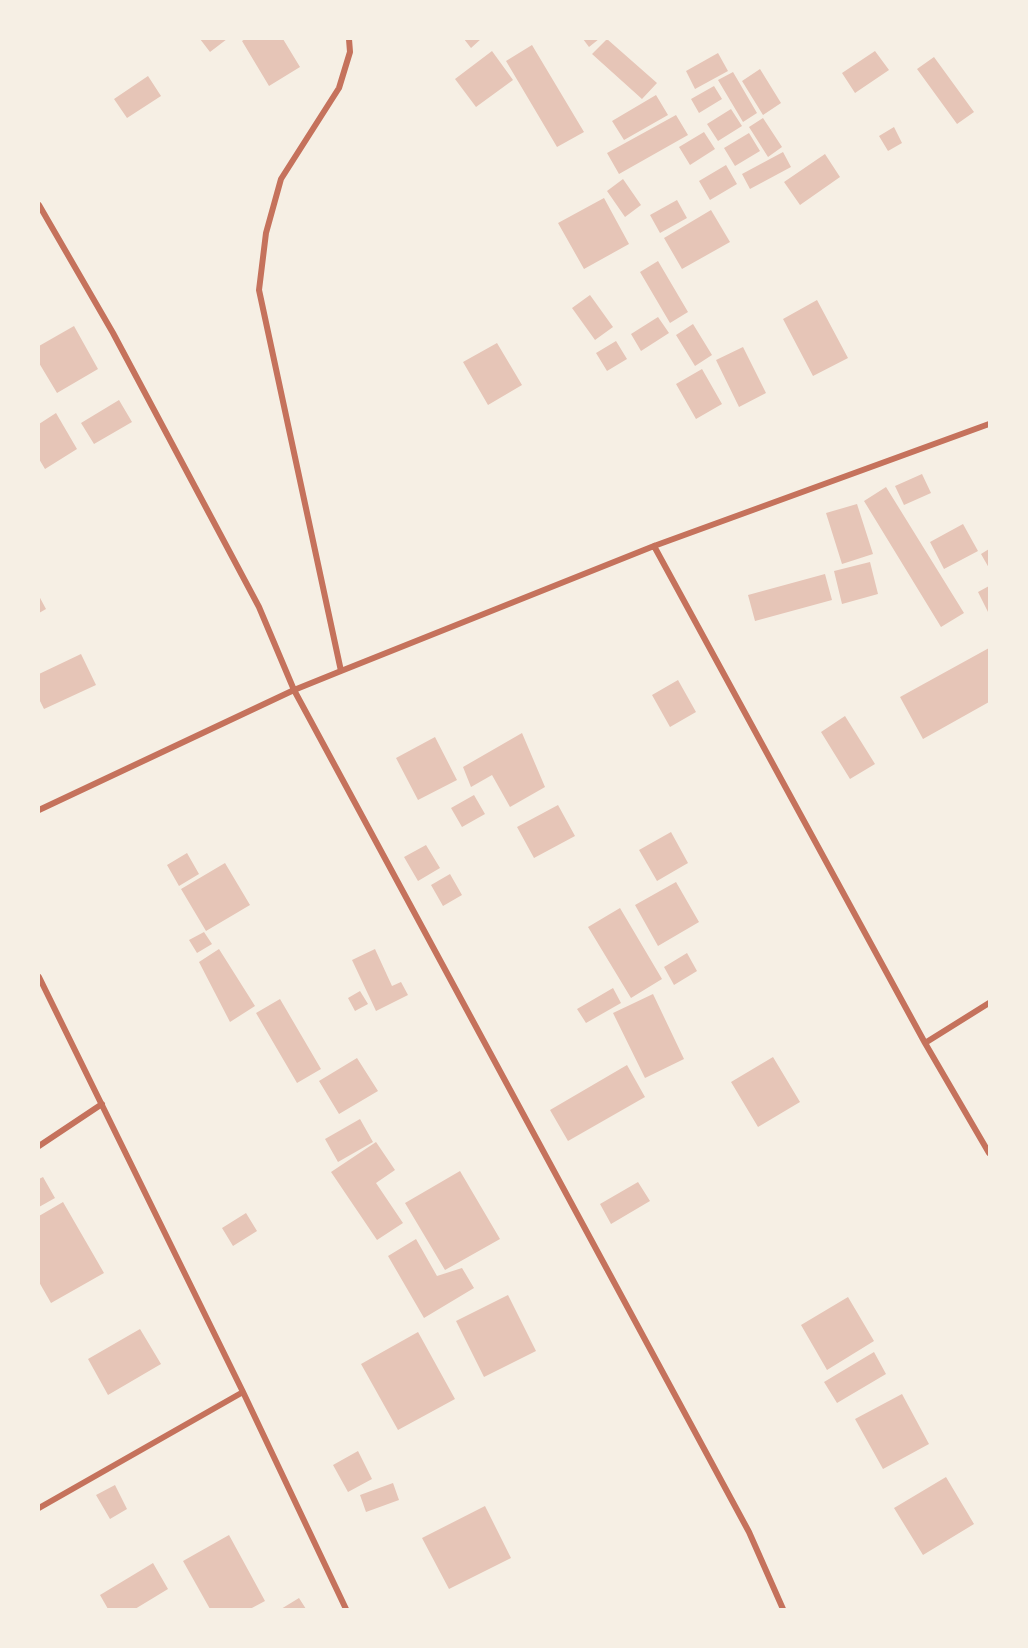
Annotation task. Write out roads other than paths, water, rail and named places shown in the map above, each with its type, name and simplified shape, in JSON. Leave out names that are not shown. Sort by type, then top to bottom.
[{"type":"street","points":[[341,671],[259,290],[266,233],[282,179],[339,88],[350,52],[349,39]]},
{"type":"street","points":[[39,205],[113,333],[259,607],[294,690],[749,1532],[783,1609]]},
{"type":"street","points":[[39,810],[294,690],[654,546],[989,424]]},
{"type":"street","points":[[654,546],[925,1043],[989,1153]]},
{"type":"street","points":[[39,977],[243,1392],[346,1609]]},
{"type":"street","points":[[925,1043],[989,1003]]},
{"type":"street","points":[[39,1146],[102,1104]]},
{"type":"street","points":[[39,1508],[243,1392]]}]
